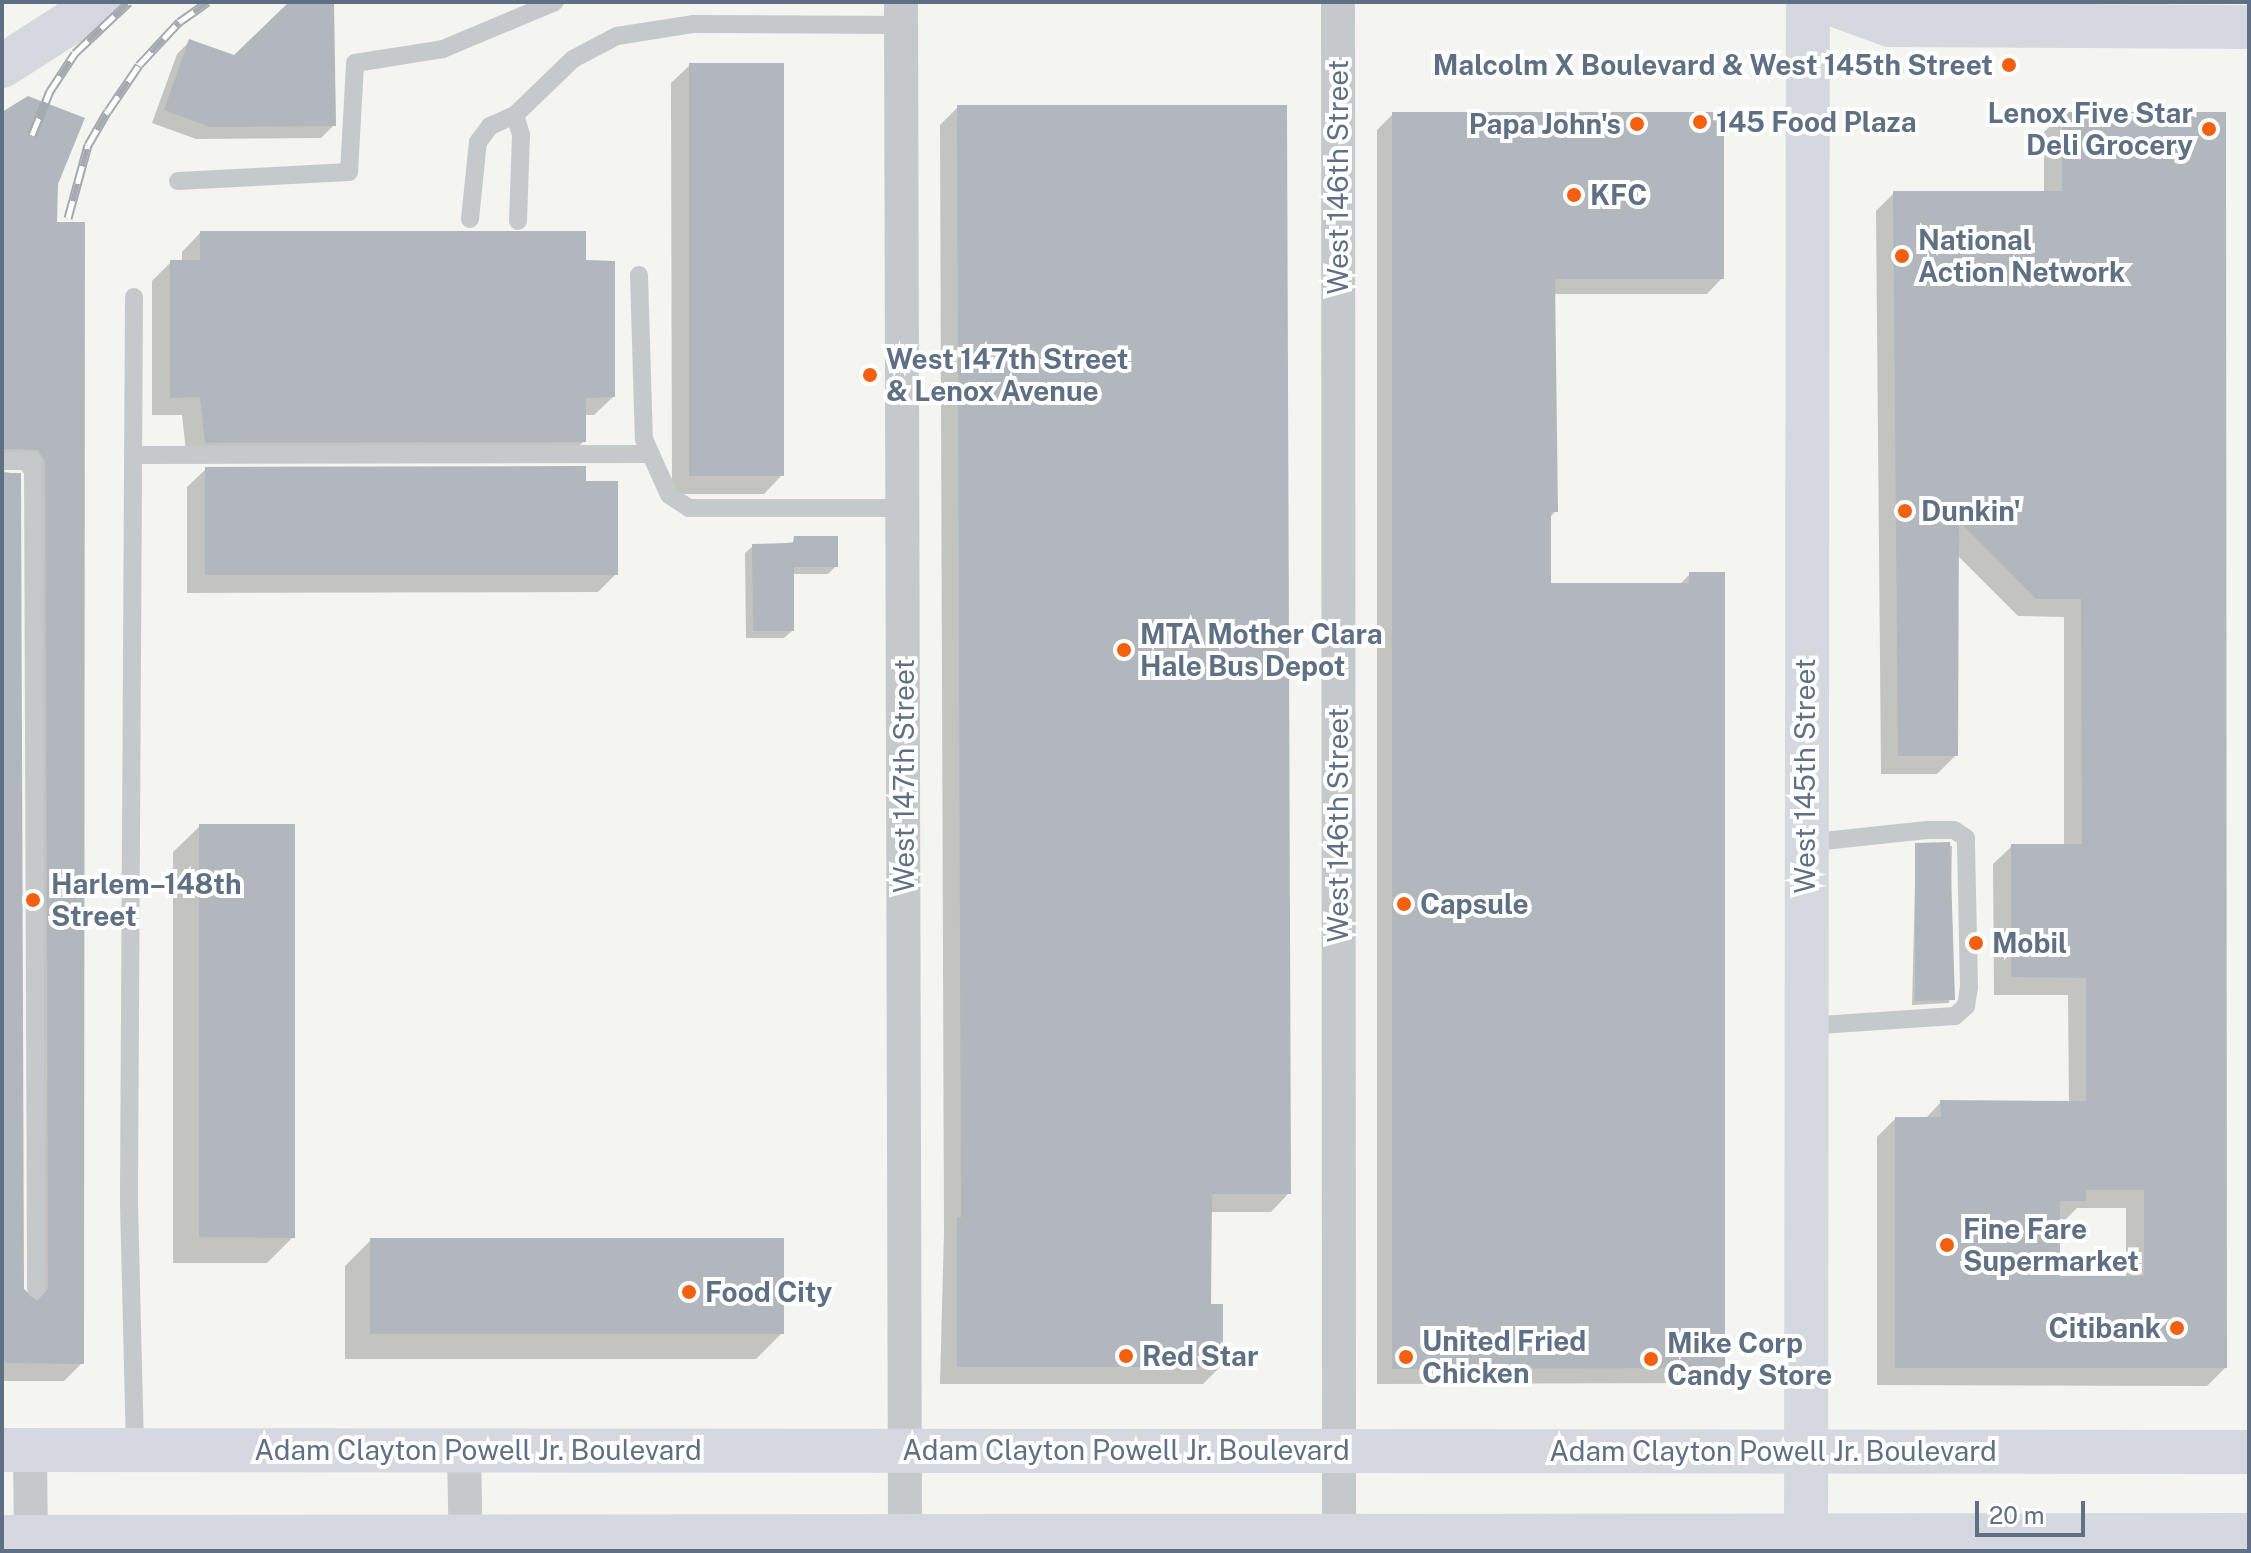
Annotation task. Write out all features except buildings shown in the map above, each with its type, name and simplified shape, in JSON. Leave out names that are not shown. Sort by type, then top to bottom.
[{"type":"main road","points":[[2,66],[102,2]]},
{"type":"main road","name":"West 145th Street","points":[[1806,1543],[1808,2]]},
{"type":"main road","points":[[1827,2],[1890,25],[2249,27]]},
{"type":"main road","name":"Adam Clayton Powell Jr. Boulevard","points":[[16,1450],[2249,1452]]},
{"type":"main road","points":[[22,1542],[1806,1543],[2249,1535]]},
{"type":"street","name":"West 146th Street","points":[[1338,2],[1339,1543]]},
{"type":"street","name":"West 147th Street","points":[[902,14],[905,1543]]},
{"type":"street","points":[[16,1450],[22,1542]]},
{"type":"street","points":[[464,1451],[466,1544]]},
{"type":"lane","points":[[178,181],[349,172],[355,63],[443,49],[555,2]]},
{"type":"lane","points":[[470,219],[478,142],[490,126],[515,115],[573,59],[645,27],[902,14]]},
{"type":"lane","points":[[515,115],[521,135],[518,221]]},
{"type":"lane","points":[[639,275],[644,439],[669,495],[689,508],[903,508]]},
{"type":"lane","points":[[134,297],[129,1203],[135,1450]]},
{"type":"lane","points":[[134,455],[650,454]]},
{"type":"lane","points":[[2,461],[33,461],[36,1289]]},
{"type":"lane","points":[[1805,843],[1927,830],[1954,830],[1966,838],[1969,987],[1966,1006],[1955,1016],[1805,1026]]},
{"type":"path","points":[[1690,70],[1717,70]]},
{"type":"path","points":[[1892,70],[1921,70]]},
{"type":"railway","points":[[32,135],[50,91],[75,53],[129,2]]},
{"type":"railway","points":[[68,218],[88,145],[108,111],[139,65],[179,22],[208,2]]},
{"type":"place","name":"Malcolm X Boulevard & West 145th Street","points":[[2009,65]]},
{"type":"place","name":"145 Food Plaza","points":[[1700,122]]},
{"type":"place","name":"Papa John's","points":[[1637,124]]},
{"type":"place","name":"Lenox Five Star Deli Grocery","points":[[2209,129]]},
{"type":"place","name":"KFC","points":[[1574,195]]},
{"type":"place","name":"National Action Network","points":[[1902,256]]},
{"type":"place","name":"West 147th Street & Lenox Avenue","points":[[870,375]]},
{"type":"place","name":"Dunkin'","points":[[1905,511]]},
{"type":"place","name":"MTA Mother Clara Hale Bus Depot","points":[[1124,650]]},
{"type":"place","name":"Harlem–148th Street","points":[[33,900]]},
{"type":"place","name":"Capsule","points":[[1404,904]]},
{"type":"place","name":"Mobil","points":[[1976,943]]},
{"type":"place","name":"Fine Fare Supermarket","points":[[1947,1245]]},
{"type":"place","name":"Food City","points":[[689,1292]]},
{"type":"place","name":"Citibank","points":[[2177,1328]]},
{"type":"place","name":"Red Star","points":[[1126,1356]]},
{"type":"place","name":"United Fried Chicken","points":[[1406,1357]]},
{"type":"place","name":"Mike Corp Candy Store","points":[[1651,1359]]}]
